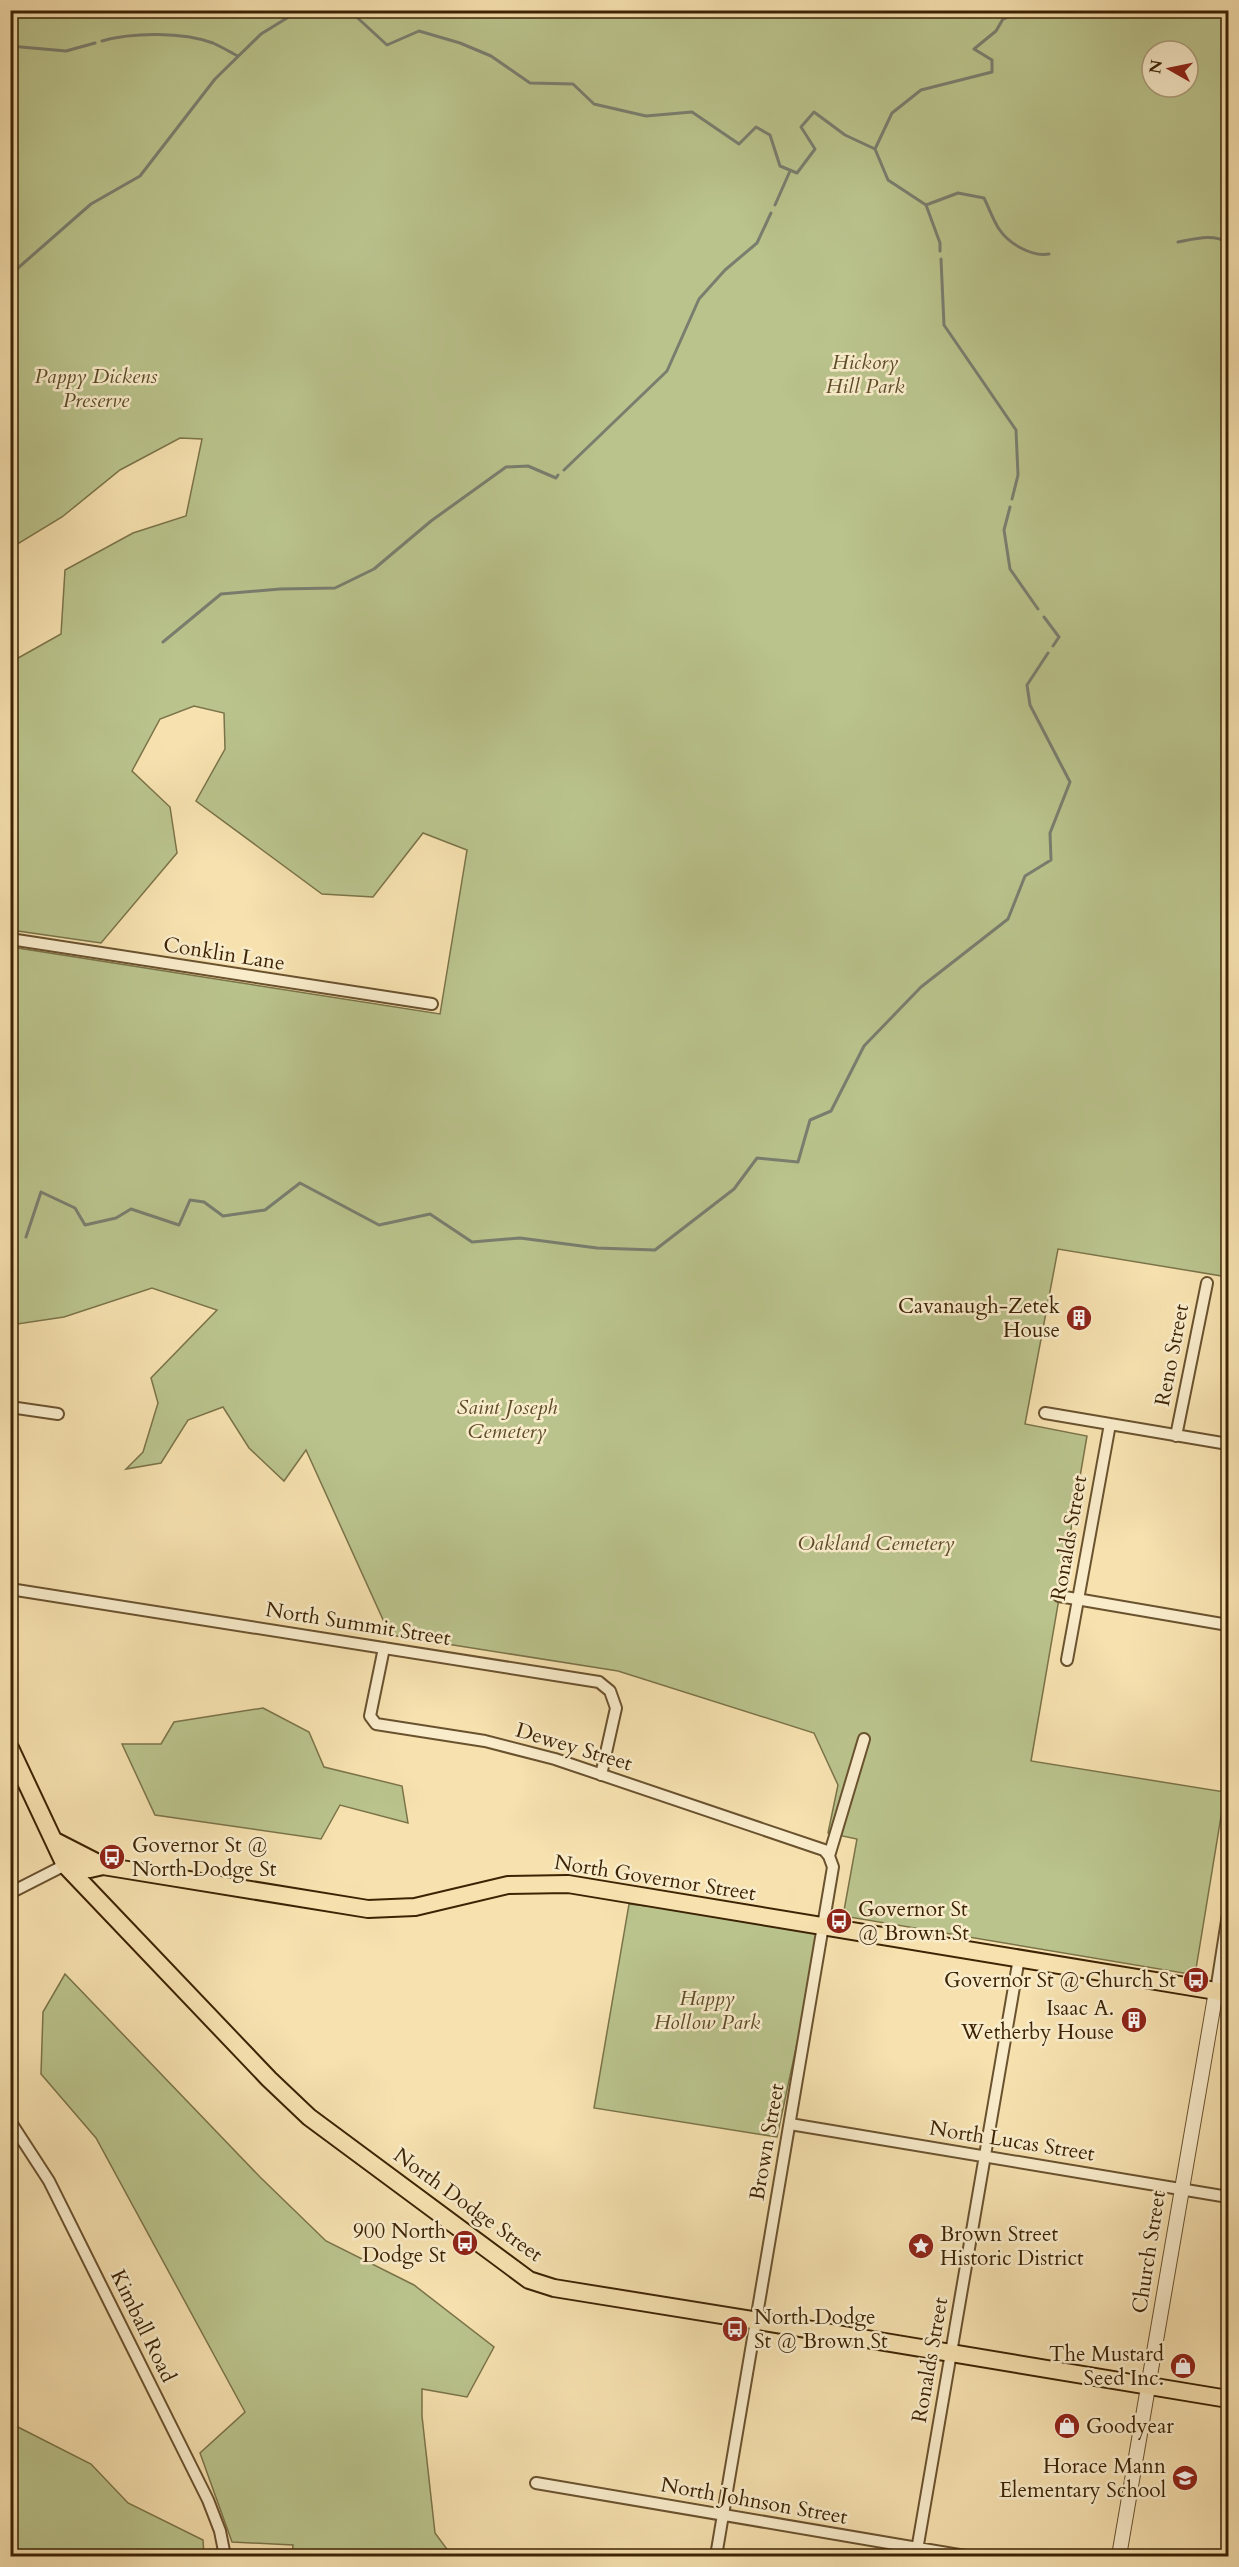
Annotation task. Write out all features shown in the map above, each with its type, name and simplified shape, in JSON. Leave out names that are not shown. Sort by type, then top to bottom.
[{"type":"main road","name":"North Dodge Street","points":[[10,1748],[66,1864],[285,2096],[309,2117],[529,2280],[554,2288],[756,2319],[1228,2399]]},
{"type":"main road","points":[[55,1841],[103,1866],[95,1880],[98,1898]]},
{"type":"main road","name":"North Governor Street","points":[[66,1864],[90,1869],[103,1866],[378,1909],[415,1907],[508,1885],[568,1884],[1222,1992]]},
{"type":"street","name":"Conklin Lane","points":[[10,939],[432,1004]]},
{"type":"street","name":"Reno Street","points":[[1176,1436],[1207,1283]]},
{"type":"street","points":[[10,1407],[58,1414]]},
{"type":"street","name":"Reno Street","points":[[1045,1413],[1228,1444]]},
{"type":"street","name":"Ronalds Street","points":[[1067,1660],[1110,1424]]},
{"type":"street","name":"North Summit Street","points":[[10,1588],[600,1682],[610,1691],[616,1708],[602,1775]]},
{"type":"street","points":[[1059,1596],[1228,1625]]},
{"type":"street","name":"Dewey Street","points":[[384,1648],[370,1716],[376,1724],[503,1745],[602,1775],[824,1850],[829,1856]]},
{"type":"street","name":"Brown Street","points":[[716,2556],[833,1867],[829,1856],[864,1739]]},
{"type":"street","points":[[10,1893],[66,1864]]},
{"type":"street","points":[[1222,1992],[1228,1914]]},
{"type":"street","name":"Ronalds Street","points":[[917,2552],[1018,1958]]},
{"type":"street","name":"Church Street","points":[[1119,2556],[1180,2189],[1222,1992]]},
{"type":"street","name":"Kimball Road","points":[[10,2121],[49,2181],[208,2500],[220,2531],[225,2556]]},
{"type":"street","name":"North Lucas Street","points":[[790,2124],[1228,2197]]},
{"type":"street","name":"North Johnson Street","points":[[536,2483],[917,2552],[965,2556]]},
{"type":"green space","points":[[11,11],[1228,11],[1228,1277],[1058,1249],[1025,1424],[1087,1436],[1031,1761],[1225,1792],[1195,1975],[843,1916],[857,1839],[828,1833],[838,1785],[814,1733],[618,1671],[390,1635],[306,1450],[284,1481],[249,1448],[223,1407],[188,1420],[161,1463],[126,1469],[143,1452],[158,1403],[151,1378],[217,1310],[152,1288],[64,1317],[11,1325],[11,947],[440,1014],[467,850],[423,833],[373,897],[322,894],[196,801],[225,749],[224,713],[194,706],[160,719],[132,771],[170,807],[177,853],[101,943],[11,930],[11,662],[61,634],[65,570],[133,533],[186,516],[202,439],[180,438],[120,470],[62,517],[11,548]]},
{"type":"green space","points":[[263,1708],[309,1732],[324,1767],[402,1786],[408,1823],[340,1805],[321,1839],[155,1815],[122,1744],[161,1744],[174,1722]]},
{"type":"green space","name":"Happy Hollow Park","points":[[629,1904],[822,1926],[777,2137],[594,2108]]},
{"type":"green space","points":[[65,1974],[260,2177],[326,2241],[414,2285],[494,2347],[467,2397],[422,2389],[422,2416],[435,2533],[452,2556],[292,2556],[293,2545],[232,2542],[200,2453],[245,2412],[96,2138],[41,2074],[43,2012]]},
{"type":"green space","points":[[10,2423],[91,2464],[128,2503],[203,2540],[204,2556],[11,2556]]},
{"type":"waterway","points":[[10,275],[91,204],[140,176],[215,79],[261,34],[300,10]]},
{"type":"waterway","points":[[349,10],[387,45],[419,31],[460,43],[491,56],[530,83],[573,84],[594,104],[646,116],[692,112],[739,144],[756,127],[770,135],[780,166],[797,173],[815,149],[801,127],[814,112],[845,135],[875,149]]},
{"type":"waterway","points":[[1027,10],[1003,19],[996,31],[974,49],[992,60],[992,72],[921,90],[892,113],[875,149],[888,180],[926,205],[958,193],[984,198],[1003,235],[1028,251],[1049,254]]},
{"type":"waterway","points":[[102,41],[128,36],[173,35],[201,39],[238,56]]},
{"type":"waterway","points":[[10,46],[66,51],[95,43]]},
{"type":"waterway","points":[[775,205],[790,171]]},
{"type":"waterway","points":[[926,205],[940,243],[940,251]]},
{"type":"waterway","points":[[564,470],[667,371],[699,299],[725,270],[757,243],[771,213]]},
{"type":"waterway","points":[[1178,242],[1210,237],[1228,243]]},
{"type":"waterway","points":[[941,259],[944,325],[1016,430],[1018,475],[1012,499]]},
{"type":"waterway","points":[[163,642],[221,594],[280,589],[335,588],[374,569],[431,521],[506,467],[528,466],[556,478],[558,475]]},
{"type":"waterway","points":[[1010,507],[1004,530],[1010,569],[1038,609]]},
{"type":"waterway","points":[[1044,617],[1059,637],[1053,646]]},
{"type":"waterway","points":[[26,1237],[41,1192],[75,1208],[85,1225],[116,1218],[131,1209],[179,1225],[190,1200],[204,1202],[223,1216],[265,1210],[300,1183],[379,1225],[430,1214],[472,1242],[520,1238],[597,1248],[655,1250],[734,1189],[757,1158],[798,1162],[810,1120],[831,1111],[864,1046],[921,987],[1008,919],[1025,876],[1051,860],[1050,833],[1070,782],[1030,705],[1027,685],[1048,653]]},
{"type":"waterway","points":[[10,2550],[16,2556]]},
{"type":"place","name":"Cavanaugh-Zetek House","points":[[1079,1318]]},
{"type":"place","name":"Governor St @ North Dodge St","points":[[112,1857]]},
{"type":"place","name":"Governor St @ Brown St","points":[[839,1921]]},
{"type":"place","name":"Governor St @ Church St","points":[[1196,1980]]},
{"type":"place","name":"Isaac A. Wetherby House","points":[[1134,2020]]},
{"type":"place","name":"900 North Dodge St","points":[[465,2243]]},
{"type":"place","name":"Brown Street Historic District","points":[[921,2246]]},
{"type":"place","name":"North Dodge St @ Brown St","points":[[735,2329]]},
{"type":"place","name":"The Mustard Seed Inc.","points":[[1183,2366]]},
{"type":"place","name":"Goodyear","points":[[1067,2426]]},
{"type":"place","name":"Horace Mann Elementary School","points":[[1185,2478]]},
{"type":"park label","name":"Hickory Hill Park","points":[[865,374]]},
{"type":"park label","name":"Pappy Dickens Preserve","points":[[96,388]]},
{"type":"park label","name":"Saint Joseph Cemetery","points":[[507,1419]]},
{"type":"park label","name":"Oakland Cemetery","points":[[876,1543]]}]
